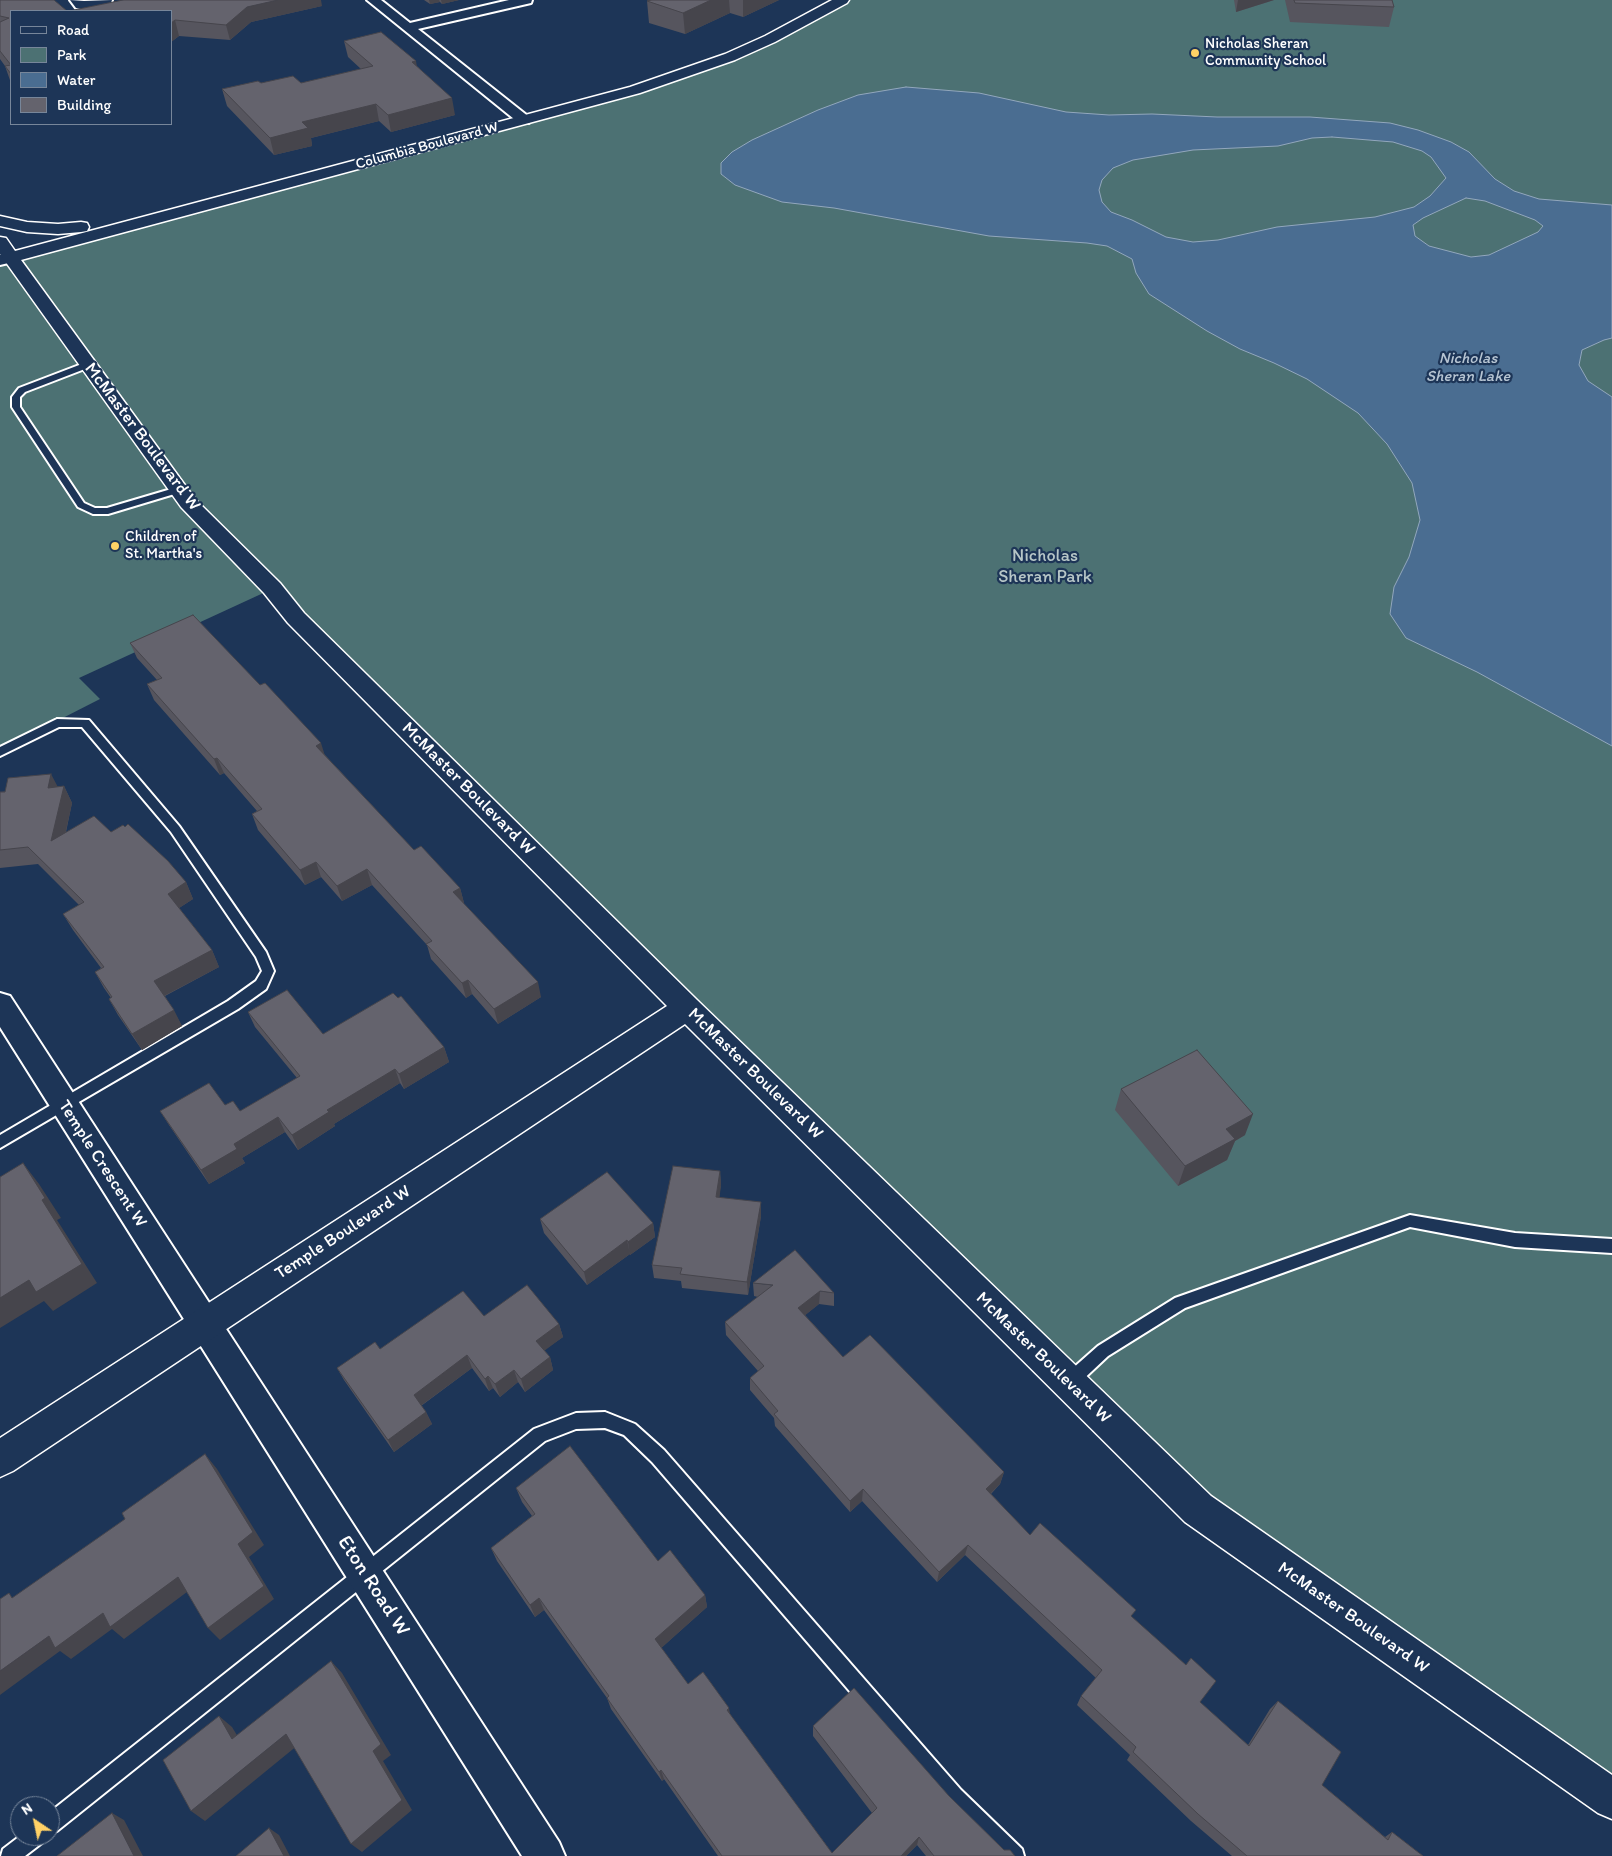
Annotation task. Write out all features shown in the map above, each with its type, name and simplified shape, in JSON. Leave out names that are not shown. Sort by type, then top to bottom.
[{"type":"street","points":[[76,0],[81,5],[106,0]]},
{"type":"street","points":[[373,0],[410,27],[524,120]]},
{"type":"street","points":[[410,27],[526,0]]},
{"type":"street","name":"Columbia Boulevard W","points":[[4,253],[167,215],[635,90],[730,57],[770,39],[842,0]]},
{"type":"street","points":[[0,221],[27,228],[58,229],[110,224],[167,215]]},
{"type":"street","name":"McMaster Boulevard W","points":[[4,253],[188,503],[272,588],[296,618],[686,1008],[1198,1509],[1612,1799]]},
{"type":"street","name":"Temple Crescent W","points":[[0,1004],[205,1324]]},
{"type":"street","name":"Temple Boulevard W","points":[[0,1459],[686,1008]]},
{"type":"street","name":"Eton Road W","points":[[205,1324],[365,1574],[539,1854]]},
{"type":"lane","points":[[87,365],[22,390],[16,397],[16,407],[81,505],[93,511],[108,511],[178,490]]},
{"type":"lane","points":[[0,752],[57,723],[84,722],[175,829],[262,955],[268,971],[261,985],[233,1005],[0,1142]]},
{"type":"lane","points":[[1068,1383],[1103,1351],[1180,1303],[1410,1221],[1515,1240],[1612,1246]]},
{"type":"lane","points":[[60,1816],[540,1435],[576,1421],[605,1420],[629,1429],[658,1456],[954,1797],[1015,1856]]},
{"type":"lane","points":[[10,1856],[22,1846]]},
{"type":"green space","name":"Nicholas Sheran Park","points":[[842,0],[1612,0],[1612,1782],[1198,1509],[272,589],[79,678],[100,699],[0,750],[0,260],[692,71]]},
{"type":"water","name":"Nicholas Sheran Lake","points":[[906,87],[979,93],[1066,112],[1109,115],[1310,117],[1390,123],[1418,130],[1451,142],[1469,152],[1495,179],[1514,191],[1539,199],[1612,205],[1612,338],[1582,350],[1579,365],[1588,381],[1612,397],[1612,746],[1477,672],[1406,638],[1390,614],[1394,587],[1409,557],[1420,520],[1412,483],[1387,444],[1358,413],[1307,379],[1240,349],[1207,331],[1149,294],[1136,273],[1132,259],[1107,246],[989,236],[834,208],[782,202],[735,185],[721,174],[721,163],[732,152],[752,140],[818,110],[858,95]],"holes":[[[1332,137],[1393,142],[1422,151],[1431,157],[1446,178],[1430,196],[1414,207],[1375,217],[1277,227],[1218,240],[1193,242],[1166,237],[1111,212],[1102,202],[1099,190],[1102,180],[1113,168],[1133,160],[1193,150],[1278,146],[1312,138]],[[1466,198],[1485,201],[1535,220],[1543,226],[1538,232],[1489,255],[1471,257],[1429,246],[1415,236],[1413,225],[1423,218]]]},
{"type":"building","points":[[0,0],[54,0],[66,10],[10,10],[10,64],[0,51],[0,22],[9,18],[0,16]]},
{"type":"building","points":[[123,0],[278,0],[247,7],[226,25],[175,20],[172,22],[172,10],[74,10]]},
{"type":"building","points":[[711,0],[683,13],[647,1]]},
{"type":"building","points":[[1294,0],[1392,0],[1394,7],[1295,3]]},
{"type":"building","points":[[381,32],[416,61],[412,62],[452,98],[388,115],[376,104],[302,122],[308,128],[270,138],[222,89],[293,76],[301,83],[373,66],[344,41]]},
{"type":"building","points":[[10,65],[10,73],[5,66]]},
{"type":"building","points":[[193,615],[260,685],[265,683],[321,743],[316,746],[414,850],[421,846],[460,888],[453,892],[538,982],[494,1009],[468,980],[462,983],[426,944],[432,941],[367,869],[337,886],[316,862],[300,870],[252,814],[262,809],[147,684],[162,678],[130,643]]},
{"type":"building","points":[[51,774],[48,788],[64,786],[51,841],[94,816],[111,832],[128,824],[168,861],[186,882],[168,894],[212,950],[154,981],[174,1010],[132,1034],[109,999],[112,997],[95,972],[104,967],[63,914],[84,902],[28,847],[0,850],[0,792],[5,792],[8,778]]},
{"type":"building","points":[[287,990],[323,1034],[393,993],[398,998],[401,996],[444,1047],[399,1074],[395,1069],[327,1110],[329,1112],[292,1135],[278,1117],[234,1144],[237,1149],[201,1170],[160,1111],[209,1083],[225,1105],[233,1101],[240,1111],[300,1076],[248,1012]]},
{"type":"building","points":[[1197,1050],[1253,1114],[1226,1129],[1235,1139],[1185,1166],[1121,1089]]},
{"type":"building","points":[[23,1163],[45,1198],[42,1200],[82,1264],[36,1292],[29,1280],[0,1298],[0,1177]]},
{"type":"building","points":[[673,1166],[720,1171],[716,1197],[761,1202],[747,1282],[680,1274],[682,1268],[652,1265]]},
{"type":"building","points":[[607,1172],[653,1223],[584,1272],[540,1219]]},
{"type":"building","points":[[795,1250],[834,1293],[820,1291],[798,1308],[843,1357],[870,1335],[1004,1472],[986,1489],[1030,1535],[1040,1523],[1136,1610],[1131,1616],[1186,1665],[1191,1658],[1216,1681],[1200,1702],[1249,1746],[1278,1701],[1341,1752],[1322,1785],[1388,1840],[1392,1832],[1423,1856],[1247,1856],[1198,1814],[1133,1752],[1136,1747],[1081,1696],[1102,1670],[968,1545],[939,1572],[863,1489],[850,1501],[774,1414],[778,1411],[750,1378],[764,1366],[725,1322],[773,1285],[753,1283]]},
{"type":"building","points":[[527,1285],[559,1324],[536,1341],[550,1357],[521,1379],[514,1370],[495,1384],[488,1376],[485,1379],[467,1355],[414,1395],[426,1412],[388,1440],[337,1368],[375,1342],[380,1349],[463,1291],[484,1316]]},
{"type":"building","points":[[570,1446],[658,1561],[670,1550],[705,1595],[655,1639],[688,1684],[703,1672],[729,1708],[727,1710],[832,1853],[877,1808],[813,1726],[854,1688],[949,1796],[1004,1850],[1010,1850],[1015,1856],[934,1856],[919,1837],[901,1856],[722,1856],[661,1770],[659,1772],[607,1698],[609,1696],[539,1598],[530,1605],[491,1548],[535,1514],[516,1488]]},
{"type":"building","points":[[205,1454],[253,1532],[238,1544],[264,1586],[208,1628],[178,1577],[110,1627],[103,1613],[55,1648],[49,1636],[0,1671],[0,1599],[9,1593],[12,1598],[125,1519],[122,1513]]},
{"type":"building","points":[[331,1661],[381,1744],[373,1751],[402,1800],[351,1844],[286,1734],[191,1811],[163,1760],[219,1716],[232,1739]]},
{"type":"building","points":[[112,1813],[134,1856],[57,1856]]},
{"type":"building","points":[[269,1828],[284,1856],[236,1856]]},
{"type":"place","name":"Nicholas Sheran Community School","points":[[1195,53]]},
{"type":"place","name":"Children of St. Martha's","points":[[115,546]]}]
